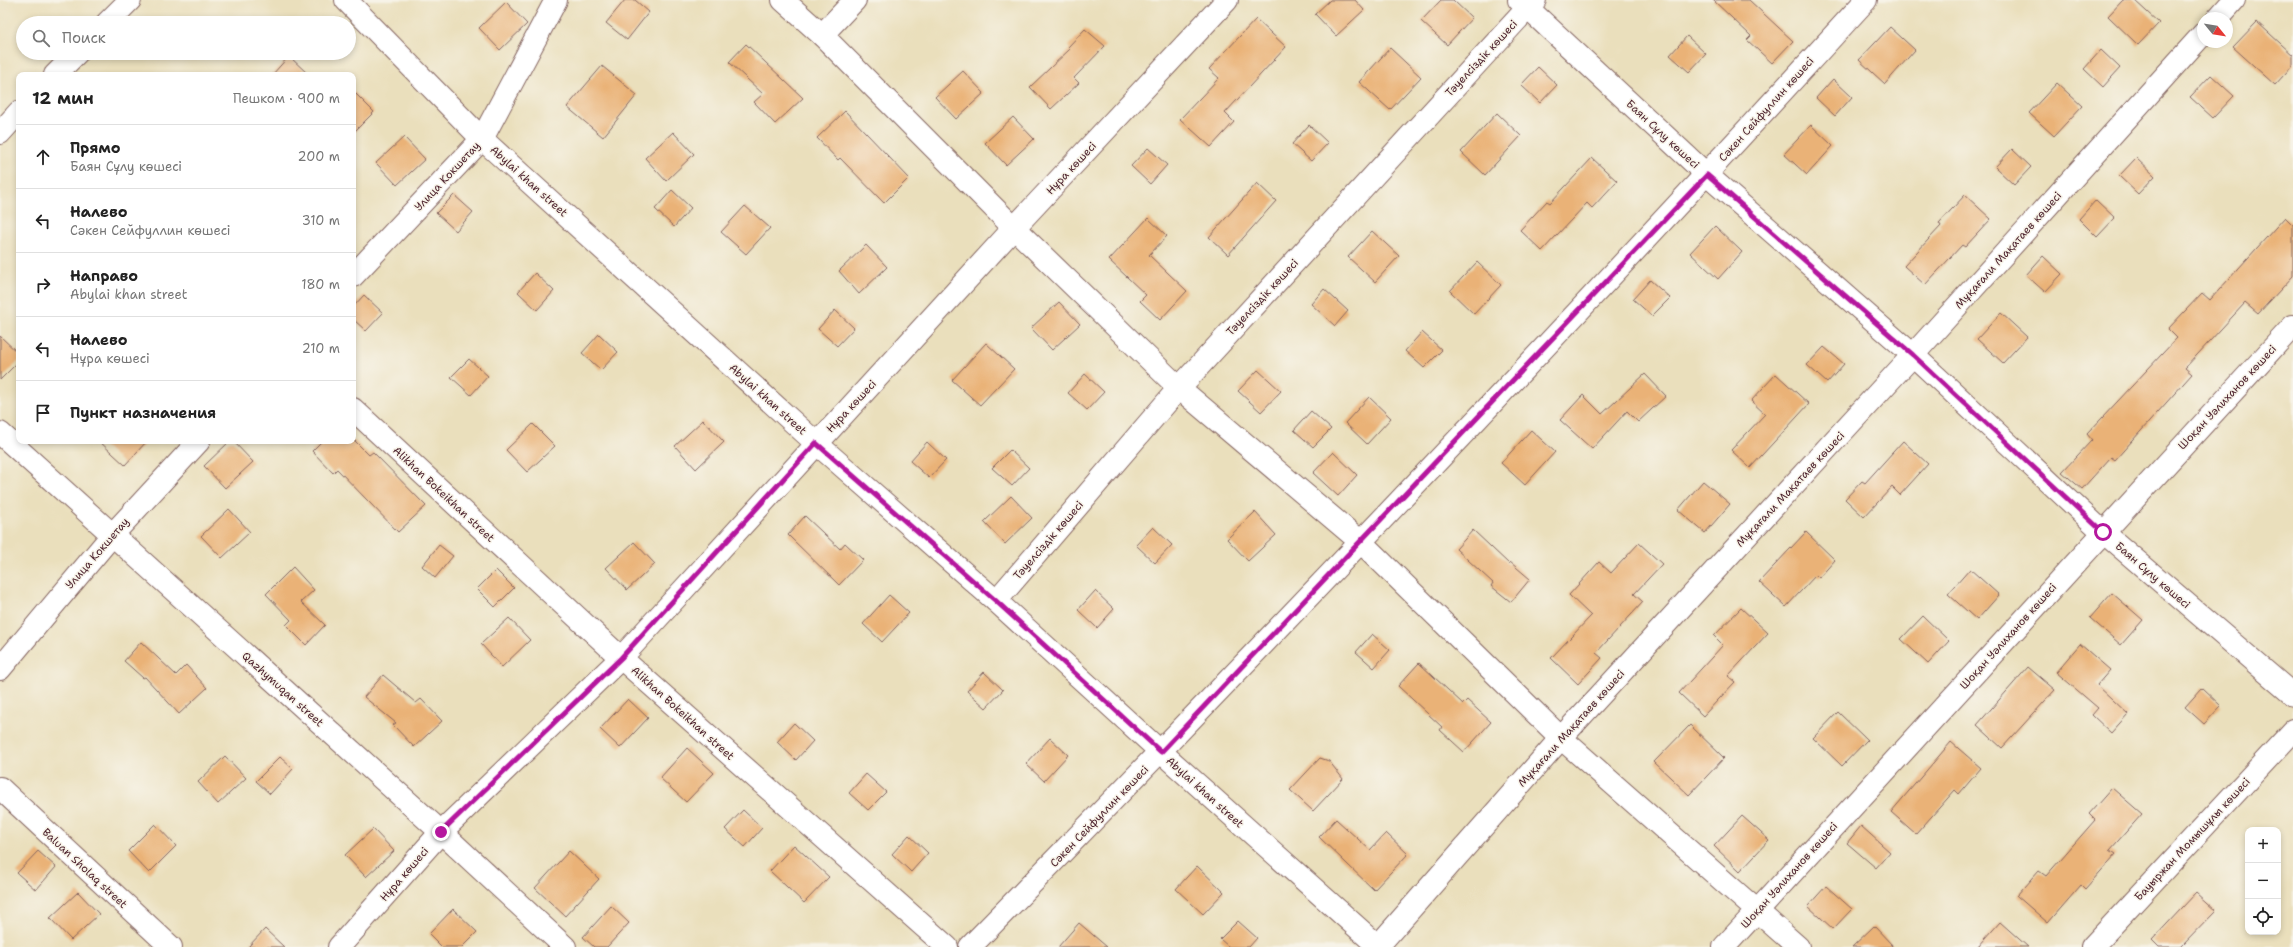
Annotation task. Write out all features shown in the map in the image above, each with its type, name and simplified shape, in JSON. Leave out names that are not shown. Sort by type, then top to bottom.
[{"type":"street","points":[[114,16],[130,0]]},
{"type":"street","name":"Abylai khan street","points":[[346,0],[482,139],[816,443],[996,601],[1161,752],[1379,946]]},
{"type":"street","name":"Улица Кокшетау","points":[[356,273],[482,139],[556,0]]},
{"type":"street","points":[[783,0],[822,35],[1014,228],[1179,388],[1361,542],[1561,738],[1798,947]]},
{"type":"street","points":[[822,35],[854,0]]},
{"type":"street","name":"Нұра көшесі","points":[[339,947],[441,832],[621,658],[1014,228],[1227,0]]},
{"type":"street","name":"Сәкен Сейфуллин көшесі","points":[[970,947],[1161,752],[1361,542],[1707,175],[1866,0]]},
{"type":"street","points":[[2223,12],[2234,0]]},
{"type":"street","name":"Баян Сұлу көшесі","points":[[1527,3],[1707,175],[1913,355],[2103,532],[2293,695]]},
{"type":"street","name":"Тәуелсіздік көшесі","points":[[996,601],[1179,388],[1527,3]]},
{"type":"street","name":"Мұқағали Мақатаев көшесі","points":[[1379,946],[1561,738],[1913,355],[2197,41]]},
{"type":"street","points":[[58,72],[70,60]]},
{"type":"street","points":[[0,133],[16,115]]},
{"type":"street","name":"Шоқан Уәлиханов көшесі","points":[[1724,947],[2293,326]]},
{"type":"street","name":"Alikhan Bokeikhan street","points":[[356,412],[621,658],[947,947]]},
{"type":"street","name":"Qazhymuqan street","points":[[0,433],[441,832],[565,947]]},
{"type":"street","name":"Улица Кокшетау","points":[[0,669],[112,534],[196,444]]},
{"type":"street","name":"Бауыржан Момышұлы көшесі","points":[[2092,947],[2293,731]]},
{"type":"street","name":"Baluan Sholaq street","points":[[0,788],[171,947]]},
{"type":"building","points":[[625,0],[635,0],[649,12],[627,40],[606,23]]},
{"type":"building","points":[[1330,0],[1355,0],[1364,10],[1336,36],[1315,14]]},
{"type":"building","points":[[1441,0],[1453,0],[1472,18],[1447,45],[1421,21]]},
{"type":"building","points":[[1713,0],[1749,0],[1793,41],[1772,63],[1747,40],[1751,36]]},
{"type":"building","points":[[2123,0],[2134,0],[2159,23],[2138,45],[2108,16]]},
{"type":"building","points":[[506,2],[527,24],[500,50],[479,28]]},
{"type":"building","points":[[1256,19],[1286,47],[1225,113],[1234,122],[1211,147],[1180,119],[1219,78],[1209,69]]},
{"type":"building","points":[[2257,22],[2293,55],[2293,65],[2275,85],[2233,47]]},
{"type":"building","points":[[1890,27],[1915,50],[1885,84],[1859,60]]},
{"type":"building","points":[[1085,29],[1105,46],[1074,78],[1079,83],[1051,109],[1030,87],[1070,49],[1068,47]]},
{"type":"building","points":[[1687,36],[1706,54],[1689,72],[1670,55]]},
{"type":"building","points":[[746,44],[803,98],[775,124],[754,102],[763,94],[729,62]]},
{"type":"building","points":[[1390,48],[1421,77],[1390,110],[1359,82]]},
{"type":"building","points":[[2101,50],[2120,68],[2103,87],[2084,69]]},
{"type":"building","points":[[285,60],[293,60],[306,72],[275,72]]},
{"type":"building","points":[[602,66],[637,95],[603,137],[567,107]]},
{"type":"building","points":[[1538,67],[1557,85],[1540,103],[1521,85]]},
{"type":"building","points":[[963,71],[984,93],[956,119],[935,97]]},
{"type":"building","points":[[2211,75],[2234,96],[2213,118],[2190,97]]},
{"type":"building","points":[[1833,79],[1852,97],[1835,116],[1816,98]]},
{"type":"building","points":[[2057,83],[2082,106],[2054,136],[2029,113]]},
{"type":"building","points":[[356,94],[374,112],[356,130]]},
{"type":"building","points":[[845,111],[909,178],[884,203],[840,158],[838,160],[817,138]]},
{"type":"building","points":[[1497,113],[1521,136],[1485,175],[1461,152]]},
{"type":"building","points":[[1013,117],[1034,139],[1006,165],[985,143]]},
{"type":"building","points":[[1309,125],[1328,143],[1311,161],[1292,144]]},
{"type":"building","points":[[1811,125],[1833,146],[1807,175],[1784,154]]},
{"type":"building","points":[[673,132],[694,154],[666,181],[645,158]]},
{"type":"building","points":[[404,137],[425,159],[397,185],[376,163]]},
{"type":"building","points":[[1148,148],[1167,165],[1150,184],[1131,166]]},
{"type":"building","points":[[2012,149],[2031,167],[2014,185],[1995,167]]},
{"type":"building","points":[[1592,158],[1617,181],[1592,208],[1587,203],[1542,251],[1520,230],[1547,201],[1550,203]]},
{"type":"building","points":[[2136,158],[2155,176],[2138,194],[2119,176]]},
{"type":"building","points":[[1257,183],[1276,201],[1228,255],[1209,237]]},
{"type":"building","points":[[672,190],[691,208],[674,227],[655,209]]},
{"type":"building","points":[[454,195],[473,212],[456,231],[436,213]]},
{"type":"building","points":[[1965,195],[1991,219],[1965,247],[1962,245],[1925,285],[1904,266],[1941,226],[1939,223]]},
{"type":"building","points":[[2096,200],[2115,218],[2097,237],[2079,219]]},
{"type":"building","points":[[745,206],[770,228],[746,254],[721,232]]},
{"type":"building","points":[[2285,217],[2293,225],[2293,276],[2258,314],[2245,303],[2185,368],[2192,374],[2115,460],[2111,457],[2082,489],[2062,472],[2092,440],[2087,434],[2177,338],[2168,329],[2202,293],[2210,300]]},
{"type":"building","points":[[1148,218],[1167,236],[1149,255],[1187,291],[1160,320],[1140,301],[1146,295],[1109,260]]},
{"type":"building","points":[[1715,226],[1742,252],[1718,279],[1690,253]]},
{"type":"building","points":[[1372,231],[1399,256],[1375,282],[1348,257]]},
{"type":"building","points":[[866,245],[887,267],[859,294],[839,271]]},
{"type":"building","points":[[2043,256],[2062,274],[2045,292],[2026,275]]},
{"type":"building","points":[[1477,262],[1501,285],[1474,314],[1450,291]]},
{"type":"building","points":[[535,273],[554,291],[537,310],[518,292]]},
{"type":"building","points":[[1650,280],[1670,298],[1652,316],[1633,299]]},
{"type":"building","points":[[1324,289],[1348,311],[1335,326],[1311,304]]},
{"type":"building","points":[[364,295],[383,313],[366,331],[356,322],[356,304]]},
{"type":"building","points":[[1059,302],[1080,324],[1052,350],[1031,328]]},
{"type":"building","points":[[835,310],[854,328],[837,346],[818,329]]},
{"type":"building","points":[[2001,313],[2027,337],[2003,363],[1977,339]]},
{"type":"building","points":[[1422,332],[1442,350],[1424,368],[1405,351]]},
{"type":"building","points":[[599,334],[618,352],[601,370],[582,353]]},
{"type":"building","points":[[0,336],[16,351],[16,364],[0,380]]},
{"type":"building","points":[[986,343],[1014,369],[980,405],[952,380]]},
{"type":"building","points":[[1824,347],[1844,364],[1827,383],[1807,365]]},
{"type":"building","points":[[469,359],[488,376],[471,395],[451,377]]},
{"type":"building","points":[[1258,370],[1281,391],[1261,412],[1238,391]]},
{"type":"building","points":[[1085,374],[1104,392],[1087,410],[1068,393]]},
{"type":"building","points":[[1645,374],[1666,396],[1638,422],[1627,411],[1592,449],[1560,420],[1583,395],[1602,414]]},
{"type":"building","points":[[1776,374],[1809,404],[1750,468],[1731,450],[1765,414],[1751,401]]},
{"type":"building","points":[[1369,397],[1391,418],[1367,444],[1345,423]]},
{"type":"building","points":[[1311,411],[1331,429],[1313,447],[1294,430]]},
{"type":"building","points":[[703,420],[724,442],[696,469],[675,446]]},
{"type":"building","points":[[533,424],[555,446],[527,472],[506,450]]},
{"type":"building","points":[[1531,430],[1555,452],[1525,485],[1501,463]]},
{"type":"building","points":[[1903,441],[1928,464],[1900,495],[1892,487],[1864,517],[1845,499],[1862,481],[1865,483]]},
{"type":"building","points":[[356,442],[369,455],[373,452],[426,506],[398,532],[337,469],[333,473],[312,451],[319,444],[356,444]]},
{"type":"building","points":[[927,442],[946,460],[929,478],[910,461]]},
{"type":"building","points":[[102,444],[144,444],[125,465]]},
{"type":"building","points":[[227,444],[236,444],[253,462],[225,488],[204,466]]},
{"type":"building","points":[[1010,450],[1029,468],[1012,486],[992,468]]},
{"type":"building","points":[[1333,452],[1357,475],[1338,496],[1313,473]]},
{"type":"building","points":[[1703,481],[1730,504],[1705,533],[1678,510]]},
{"type":"building","points":[[1011,496],[1032,518],[1005,544],[984,522]]},
{"type":"building","points":[[229,509],[250,532],[222,558],[201,536]]},
{"type":"building","points":[[1255,512],[1276,535],[1248,561],[1227,539]]},
{"type":"building","points":[[805,516],[840,549],[845,543],[863,560],[839,585],[788,535]]},
{"type":"building","points":[[1153,527],[1172,545],[1155,563],[1136,545]]},
{"type":"building","points":[[1473,530],[1509,564],[1510,562],[1530,579],[1511,602],[1491,586],[1493,583],[1456,549]]},
{"type":"building","points":[[1806,532],[1835,560],[1819,578],[1816,575],[1786,607],[1759,582]]},
{"type":"building","points":[[634,542],[655,564],[627,590],[606,568]]},
{"type":"building","points":[[1639,543],[1662,564],[1634,594],[1643,602],[1596,653],[1602,658],[1578,684],[1551,658],[1591,616],[1569,595],[1599,562],[1611,573]]},
{"type":"building","points":[[439,545],[453,556],[435,578],[422,566]]},
{"type":"building","points":[[293,567],[314,590],[301,602],[325,625],[306,645],[286,625],[291,620],[266,594]]},
{"type":"building","points":[[1970,569],[1999,595],[1977,620],[1948,594]]},
{"type":"building","points":[[496,570],[514,588],[495,607],[477,589]]},
{"type":"building","points":[[1095,591],[1114,609],[1097,628],[1078,610]]},
{"type":"building","points":[[2112,593],[2143,620],[2121,645],[2090,618]]},
{"type":"building","points":[[889,595],[909,613],[882,642],[863,624]]},
{"type":"building","points":[[1741,608],[1768,633],[1728,676],[1735,682],[1703,716],[1679,693],[1723,645],[1714,636]]},
{"type":"building","points":[[1923,616],[1949,641],[1928,664],[1901,639]]},
{"type":"building","points":[[509,618],[530,640],[502,667],[481,644]]},
{"type":"building","points":[[1372,634],[1390,650],[1374,668],[1356,652]]},
{"type":"building","points":[[141,642],[176,675],[186,665],[207,688],[179,714],[145,677],[143,678],[124,661]]},
{"type":"building","points":[[2080,644],[2110,670],[2097,685],[2128,714],[2111,733],[2092,715],[2098,708],[2056,672]]},
{"type":"building","points":[[1419,663],[1463,704],[1467,700],[1491,722],[1464,752],[1440,730],[1442,727],[1398,686]]},
{"type":"building","points":[[2028,667],[2055,690],[2002,748],[1977,725]]},
{"type":"building","points":[[984,672],[1003,690],[986,708],[967,691]]},
{"type":"building","points":[[383,675],[416,703],[421,699],[442,721],[414,747],[393,725],[396,723],[364,697]]},
{"type":"building","points":[[2202,688],[2221,706],[2204,724],[2185,707]]},
{"type":"building","points":[[628,699],[648,718],[620,748],[600,729]]},
{"type":"building","points":[[1838,712],[1867,740],[1842,766],[1813,738]]},
{"type":"building","points":[[794,723],[813,741],[796,760],[777,742]]},
{"type":"building","points":[[1690,725],[1724,758],[1689,795],[1654,762]]},
{"type":"building","points":[[1050,738],[1068,755],[1044,781],[1026,764]]},
{"type":"building","points":[[1951,742],[1981,768],[1959,794],[1955,790],[1916,834],[1891,812]]},
{"type":"building","points":[[687,748],[714,773],[686,802],[660,778]]},
{"type":"building","points":[[225,756],[246,778],[218,804],[198,782]]},
{"type":"building","points":[[280,757],[293,769],[270,794],[256,781]]},
{"type":"building","points":[[1320,758],[1329,761],[1343,779],[1313,811],[1290,790]]},
{"type":"building","points":[[866,774],[886,792],[868,810],[849,793]]},
{"type":"building","points":[[2112,788],[2142,814],[2110,850],[2116,854],[2085,889],[2081,885],[2048,923],[2017,896],[2039,871],[2046,876],[2095,820],[2089,814]]},
{"type":"building","points":[[743,810],[762,828],[745,847],[725,829]]},
{"type":"building","points":[[1742,816],[1769,840],[1740,871],[1714,846]]},
{"type":"building","points":[[1336,819],[1370,850],[1386,833],[1408,854],[1374,890],[1319,837]]},
{"type":"building","points":[[155,824],[176,846],[149,873],[128,851]]},
{"type":"building","points":[[1861,826],[1890,852],[1876,868],[1847,843]]},
{"type":"building","points":[[373,829],[394,851],[366,877],[345,855]]},
{"type":"building","points":[[909,835],[928,853],[911,872],[892,854]]},
{"type":"building","points":[[794,845],[829,877],[804,903],[770,871]]},
{"type":"building","points":[[38,851],[56,867],[36,890],[17,873]]},
{"type":"building","points":[[569,851],[599,879],[565,916],[535,888]]},
{"type":"building","points":[[1197,866],[1224,892],[1203,914],[1176,889]]},
{"type":"building","points":[[1826,886],[1852,909],[1833,929],[1808,906]]},
{"type":"building","points":[[78,892],[99,914],[71,940],[50,918]]},
{"type":"building","points":[[2196,893],[2216,911],[2181,947],[2159,947],[2152,940]]},
{"type":"building","points":[[611,906],[629,923],[607,947],[594,947],[583,937]]},
{"type":"building","points":[[453,909],[477,932],[462,947],[442,947],[429,934]]},
{"type":"building","points":[[1238,921],[1257,938],[1249,947],[1229,947],[1220,939]]},
{"type":"building","points":[[2000,922],[2028,947],[1978,947]]},
{"type":"building","points":[[1079,923],[1107,947],[1058,947]]},
{"type":"building","points":[[1874,926],[1894,947],[1852,947]]},
{"type":"building","points":[[265,929],[284,947],[248,947]]},
{"type":"route","points":[[441,832],[621,658],[816,443],[996,601],[1161,752],[1707,175],[1913,355],[2103,532]]}]
